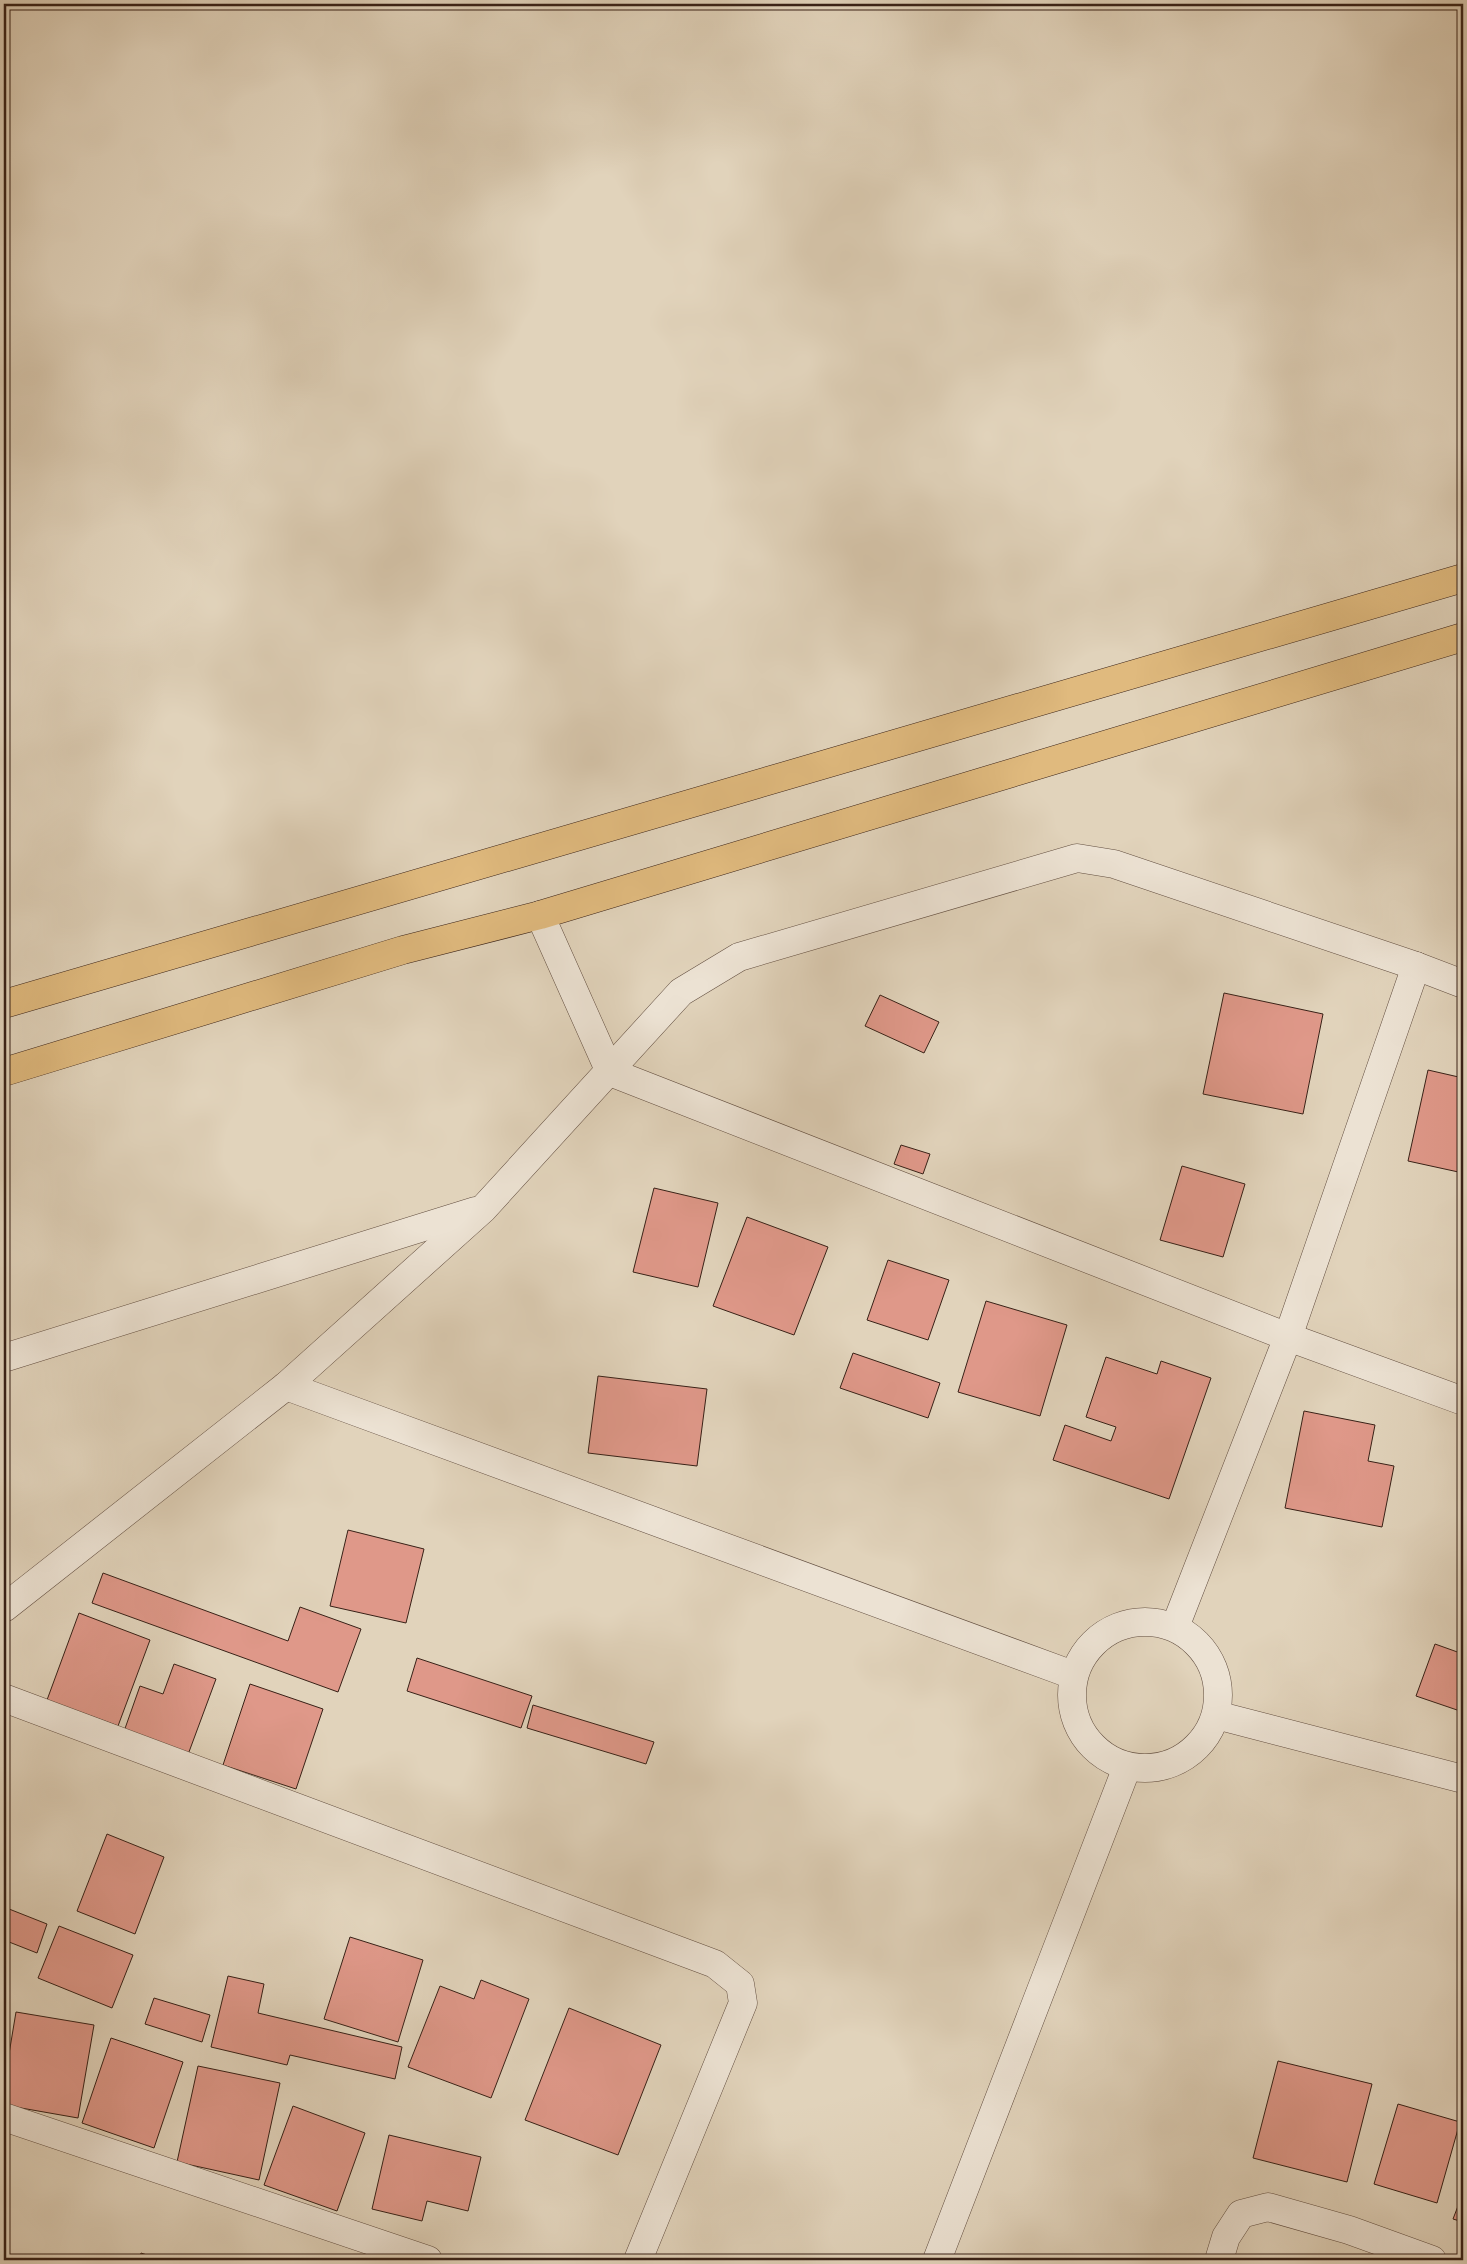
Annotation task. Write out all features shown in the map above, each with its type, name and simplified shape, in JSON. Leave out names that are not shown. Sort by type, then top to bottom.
[{"type":"main road","points":[[4,1004],[1463,578]]},
{"type":"main road","points":[[4,1072],[403,950],[540,915],[1463,637]]},
{"type":"street","points":[[4,1608],[286,1386],[483,1209],[681,992],[739,957],[1077,858],[1114,864],[1416,966],[1463,984]]},
{"type":"street","points":[[540,915],[610,1072],[1288,1337],[1463,1401]]},
{"type":"street","points":[[1175,1627],[1288,1337],[1416,966]]},
{"type":"street","points":[[4,1358],[483,1209]]},
{"type":"street","points":[[286,1386],[1073,1675]]},
{"type":"street","points":[[1150,1621],[1175,1627],[1192,1638],[1207,1654],[1216,1674],[1219,1694],[1216,1715],[1206,1736],[1191,1752],[1172,1763],[1150,1768],[1127,1767],[1105,1758],[1088,1742],[1076,1721],[1070,1698],[1073,1675],[1084,1652],[1102,1634],[1125,1624],[1150,1621]]},
{"type":"street","points":[[4,1698],[715,1964],[740,1984],[743,2003],[638,2260]]},
{"type":"street","points":[[1216,1715],[1463,1778]]},
{"type":"street","points":[[937,2260],[1127,1767]]},
{"type":"street","points":[[4,2117],[428,2260]]},
{"type":"street","points":[[1219,2260],[1226,2237],[1241,2214],[1268,2207],[1349,2230],[1432,2260]]},
{"type":"building","points":[[1224,993],[1323,1014],[1303,1114],[1203,1094]]},
{"type":"building","points":[[880,995],[939,1022],[924,1053],[865,1026]]},
{"type":"building","points":[[1428,1070],[1463,1078],[1463,1173],[1408,1161]]},
{"type":"building","points":[[901,1145],[930,1154],[923,1174],[894,1164]]},
{"type":"building","points":[[1182,1166],[1245,1184],[1223,1257],[1160,1240]]},
{"type":"building","points":[[654,1188],[718,1203],[698,1287],[633,1272]]},
{"type":"building","points":[[747,1217],[828,1247],[794,1335],[713,1306]]},
{"type":"building","points":[[888,1260],[949,1280],[928,1340],[867,1320]]},
{"type":"building","points":[[986,1301],[1067,1325],[1040,1416],[958,1392]]},
{"type":"building","points":[[853,1353],[940,1383],[928,1418],[840,1388]]},
{"type":"building","points":[[1106,1357],[1157,1374],[1161,1361],[1211,1378],[1169,1499],[1053,1460],[1065,1425],[1111,1441],[1116,1427],[1086,1417]]},
{"type":"building","points":[[598,1376],[707,1389],[697,1466],[588,1453]]},
{"type":"building","points":[[1304,1411],[1375,1425],[1368,1461],[1394,1466],[1382,1527],[1285,1508]]},
{"type":"building","points":[[348,1530],[424,1549],[406,1623],[330,1606]]},
{"type":"building","points":[[103,1573],[288,1641],[300,1607],[361,1629],[338,1692],[92,1603]]},
{"type":"building","points":[[79,1613],[150,1640],[118,1726],[47,1700]]},
{"type":"building","points":[[1435,1644],[1463,1654],[1463,1712],[1416,1696]]},
{"type":"building","points":[[417,1658],[532,1696],[521,1728],[407,1691]]},
{"type":"building","points":[[174,1664],[216,1679],[186,1760],[122,1737],[140,1686],[163,1694]]},
{"type":"building","points":[[250,1684],[323,1709],[296,1789],[223,1765]]},
{"type":"building","points":[[533,1705],[654,1742],[646,1764],[527,1728]]},
{"type":"building","points":[[107,1834],[164,1857],[135,1934],[77,1911]]},
{"type":"building","points":[[4,1907],[47,1924],[37,1953],[4,1940]]},
{"type":"building","points":[[59,1926],[133,1955],[112,2008],[38,1978]]},
{"type":"building","points":[[350,1937],[423,1960],[398,2042],[324,2019]]},
{"type":"building","points":[[228,1976],[264,1984],[258,2013],[402,2047],[395,2079],[290,2055],[287,2065],[211,2047]]},
{"type":"building","points":[[481,1980],[529,1999],[491,2098],[408,2067],[440,1986],[474,1999]]},
{"type":"building","points":[[154,1998],[210,2015],[202,2042],[145,2024]]},
{"type":"building","points":[[569,2008],[661,2045],[618,2155],[525,2120]]},
{"type":"building","points":[[16,2012],[94,2025],[78,2118],[4,2105],[4,2084]]},
{"type":"building","points":[[111,2038],[183,2062],[154,2148],[82,2123]]},
{"type":"building","points":[[1278,2061],[1372,2084],[1347,2182],[1253,2158]]},
{"type":"building","points":[[198,2066],[280,2083],[259,2180],[177,2162]]},
{"type":"building","points":[[1398,2104],[1460,2122],[1437,2203],[1374,2184]]},
{"type":"building","points":[[293,2106],[365,2133],[337,2211],[264,2185]]},
{"type":"building","points":[[389,2135],[481,2157],[468,2211],[427,2201],[422,2221],[372,2209]]},
{"type":"building","points":[[1463,2193],[1463,2222],[1453,2219]]},
{"type":"building","points":[[141,2253],[162,2260],[139,2260]]}]
